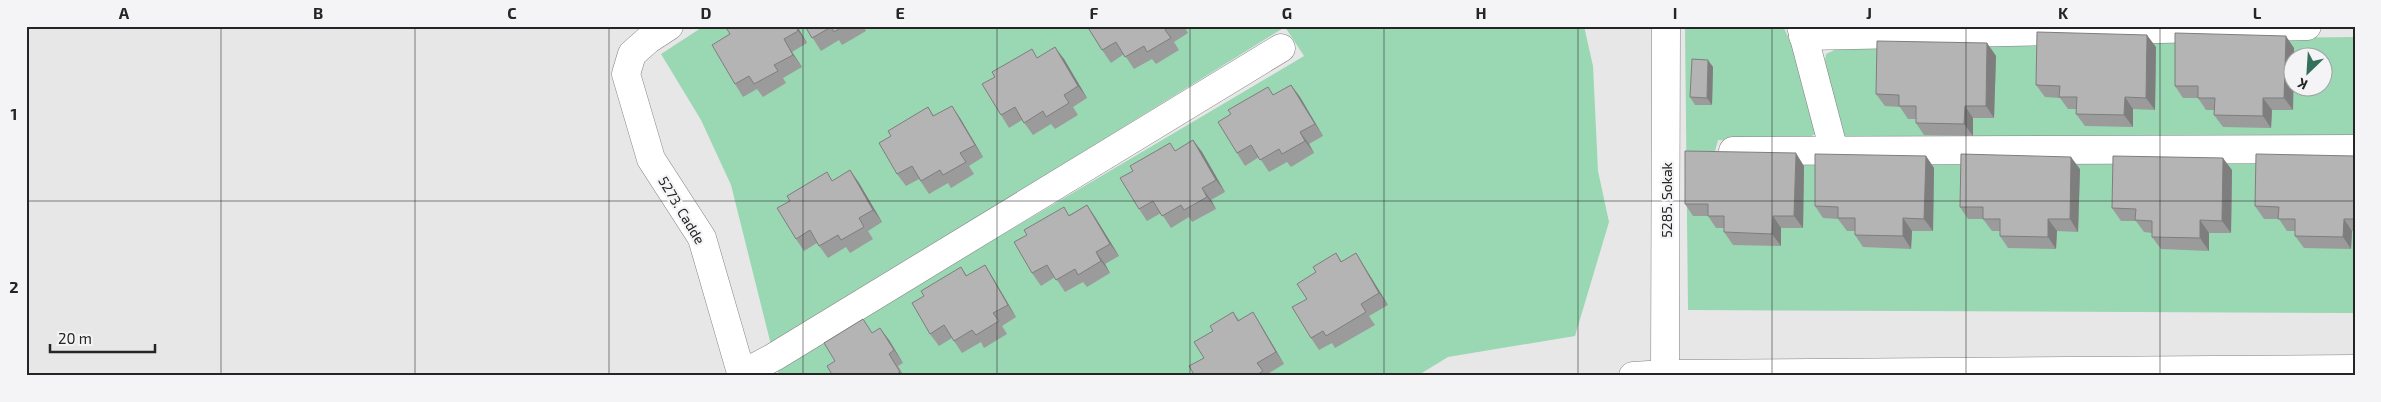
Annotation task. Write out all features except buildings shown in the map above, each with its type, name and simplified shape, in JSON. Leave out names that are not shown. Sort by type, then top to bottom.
[{"type":"street","name":"5273. Cadde","points":[[669,26],[649,39],[632,54],[626,74],[636,115],[651,160],[702,238],[742,375]]},
{"type":"street","name":"5285. Sokak","points":[[1665,374],[1666,26]]},
{"type":"street","points":[[1834,151],[1802,31],[2307,26]]},
{"type":"street","points":[[742,375],[1281,48]]},
{"type":"street","points":[[1733,150],[2355,149]]},
{"type":"street","points":[[1633,376],[1665,374],[1988,374],[2355,369]]},
{"type":"green space","points":[[704,26],[1584,26],[1593,66],[1598,171],[1609,222],[1575,336],[1448,357],[1417,376],[779,376],[777,368],[1304,56],[1285,27],[771,345],[731,185],[701,120],[661,54]]},
{"type":"green space","points":[[1685,26],[1783,26],[1811,85],[1820,120],[1815,134],[1798,144],[1718,140],[1713,159],[2355,162],[2355,313],[1688,310]]},
{"type":"green space","points":[[2355,37],[2355,144],[1842,141],[1824,67],[1826,54],[1849,43]]}]
